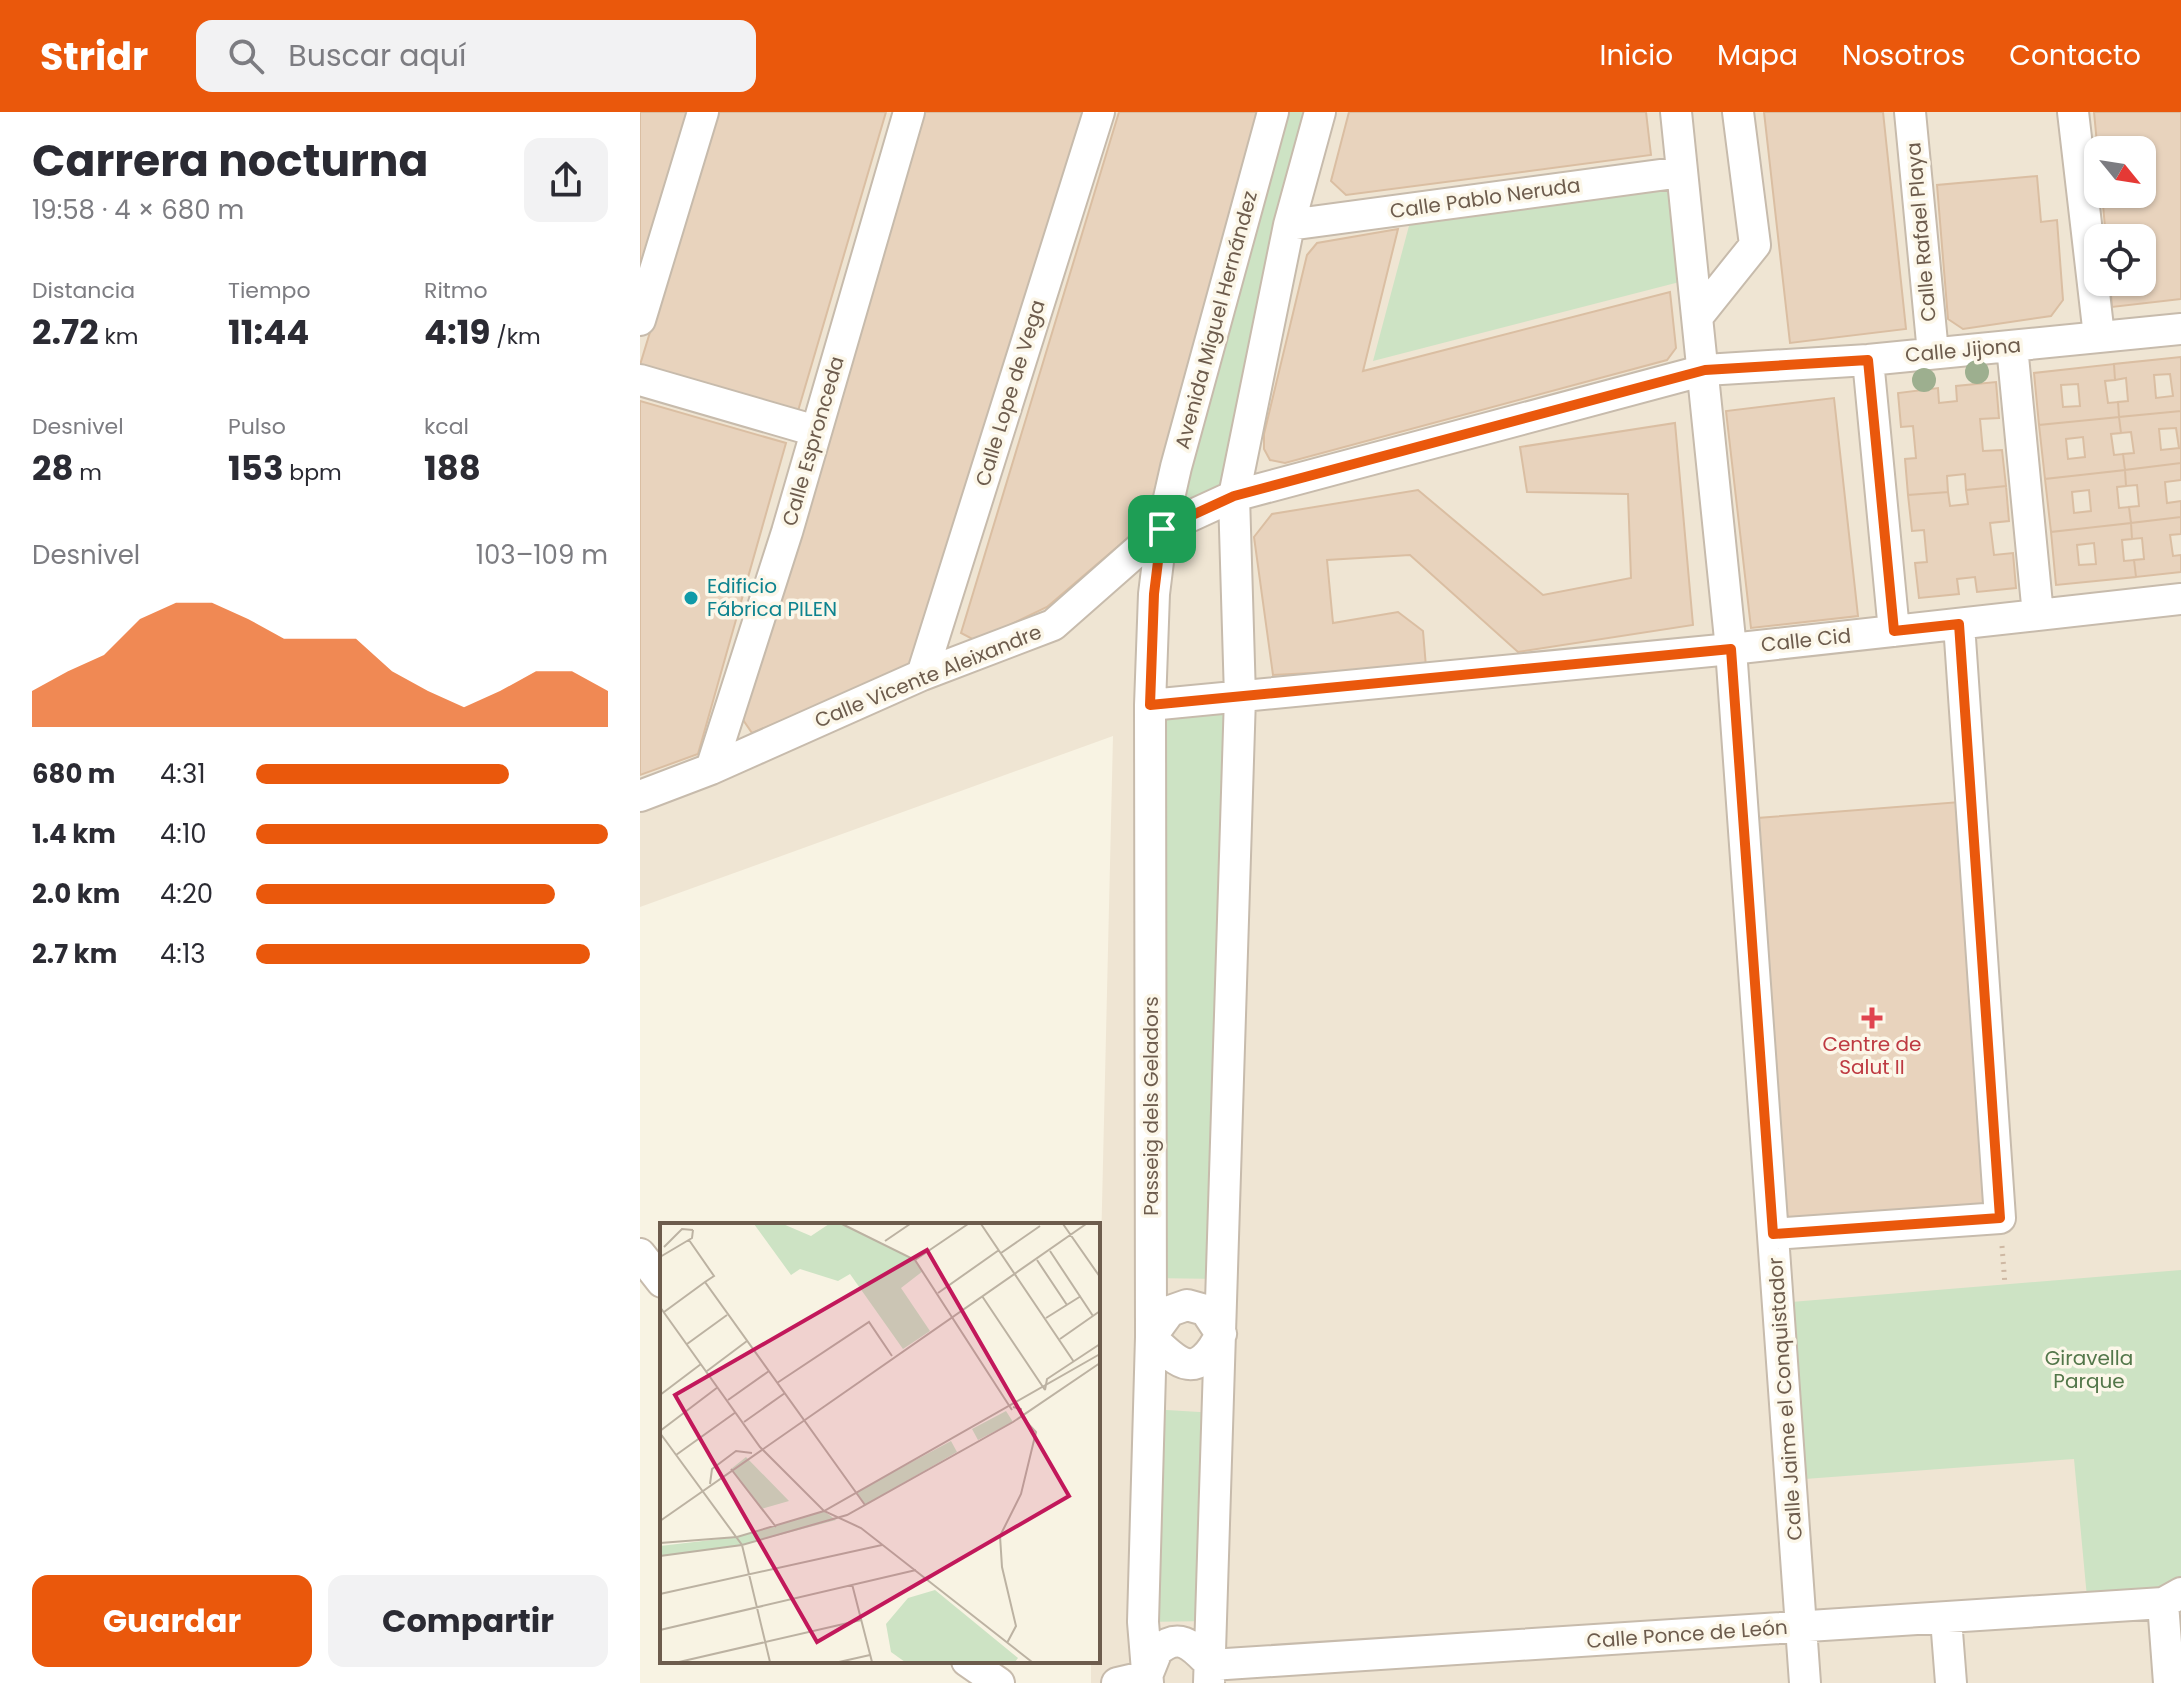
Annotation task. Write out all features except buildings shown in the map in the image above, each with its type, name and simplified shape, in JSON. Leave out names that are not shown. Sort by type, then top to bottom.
[{"type":"street","points":[[640,320],[703,112]]},
{"type":"street","name":"Calle Espronceda","points":[[711,769],[816,431],[909,112]]},
{"type":"street","name":"Calle Lope de Vega","points":[[922,675],[1099,112]]},
{"type":"street","name":"Avenida Miguel Hernández","points":[[1162,529],[1273,112]]},
{"type":"street","points":[[1207,1677],[1221,1334],[1240,697],[1234,496],[1289,225],[1320,112]]},
{"type":"street","name":"Calle Jaime el Conquistador","points":[[1676,112],[1705,370],[1731,649],[1805,1683]]},
{"type":"street","points":[[1699,315],[1755,245],[1738,112]]},
{"type":"street","name":"Calle Rafael Playa","points":[[1910,112],[1933,353]]},
{"type":"street","points":[[2073,112],[2099,336]]},
{"type":"street","name":"Calle Pablo Neruda","points":[[1289,225],[1682,172]]},
{"type":"street","name":"Calle Jijona","points":[[1234,496],[1705,370],[1868,360],[2181,329]]},
{"type":"street","points":[[2012,346],[2038,615]]},
{"type":"street","points":[[1868,360],[1894,631]]},
{"type":"street","points":[[640,380],[816,431]]},
{"type":"street","name":"Calle Vicente Aleixandre","points":[[640,796],[711,769],[922,675],[1053,625],[1162,529],[1234,496]]},
{"type":"street","name":"Passeig dels Geladors","points":[[1150,1681],[1143,1622],[1151,1337],[1150,705],[1154,594],[1162,529]]},
{"type":"street","name":"Calle Cid","points":[[1150,705],[1731,649],[2181,599]]},
{"type":"street","points":[[1773,1234],[2000,1218],[1959,624]]},
{"type":"street","points":[[640,1254],[660,1279]]},
{"type":"street","points":[[1187,1305],[1205,1310],[1221,1334],[1210,1354],[1193,1363],[1173,1360],[1151,1337],[1170,1311],[1187,1305]]},
{"type":"street","points":[[2169,1683],[2172,1598]]},
{"type":"street","name":"Calle Ponce de León","points":[[1207,1677],[1802,1627],[1946,1619],[2172,1598]]},
{"type":"street","points":[[1946,1619],[1951,1683]]},
{"type":"street","points":[[1117,1683],[1150,1681],[1157,1651],[1173,1641],[1191,1644],[1207,1677]]},
{"type":"street","points":[[970,1663],[999,1683]]},
{"type":"shaded area","points":[[640,112],[2181,112],[2181,1683],[1091,1683],[1091,1663],[1100,1663],[1100,1291],[1113,736],[640,907]]},
{"type":"green space","points":[[1274,112],[1323,112],[1234,496],[1162,529]]},
{"type":"green space","points":[[1682,172],[1695,278],[1373,361],[1414,207]]},
{"type":"green space","points":[[1240,697],[1221,1279],[1151,1278],[1150,705]]},
{"type":"green space","name":"Giravella Parque","points":[[2181,1270],[2181,1593],[2088,1608],[2074,1459],[1791,1480],[1779,1303]]},
{"type":"green space","points":[[1150,1409],[1216,1413],[1210,1621],[1143,1622]]},
{"type":"place","name":"Edificio Fábrica PILEN","points":[[691,598]]},
{"type":"place","name":"Centre de Salut II","points":[[1872,1018]]},
{"type":"route","points":[[1868,360],[1894,631],[1959,624],[2000,1218],[1773,1234],[1731,649],[1150,705],[1154,594],[1162,529],[1234,496],[1705,370],[1868,360]]}]
